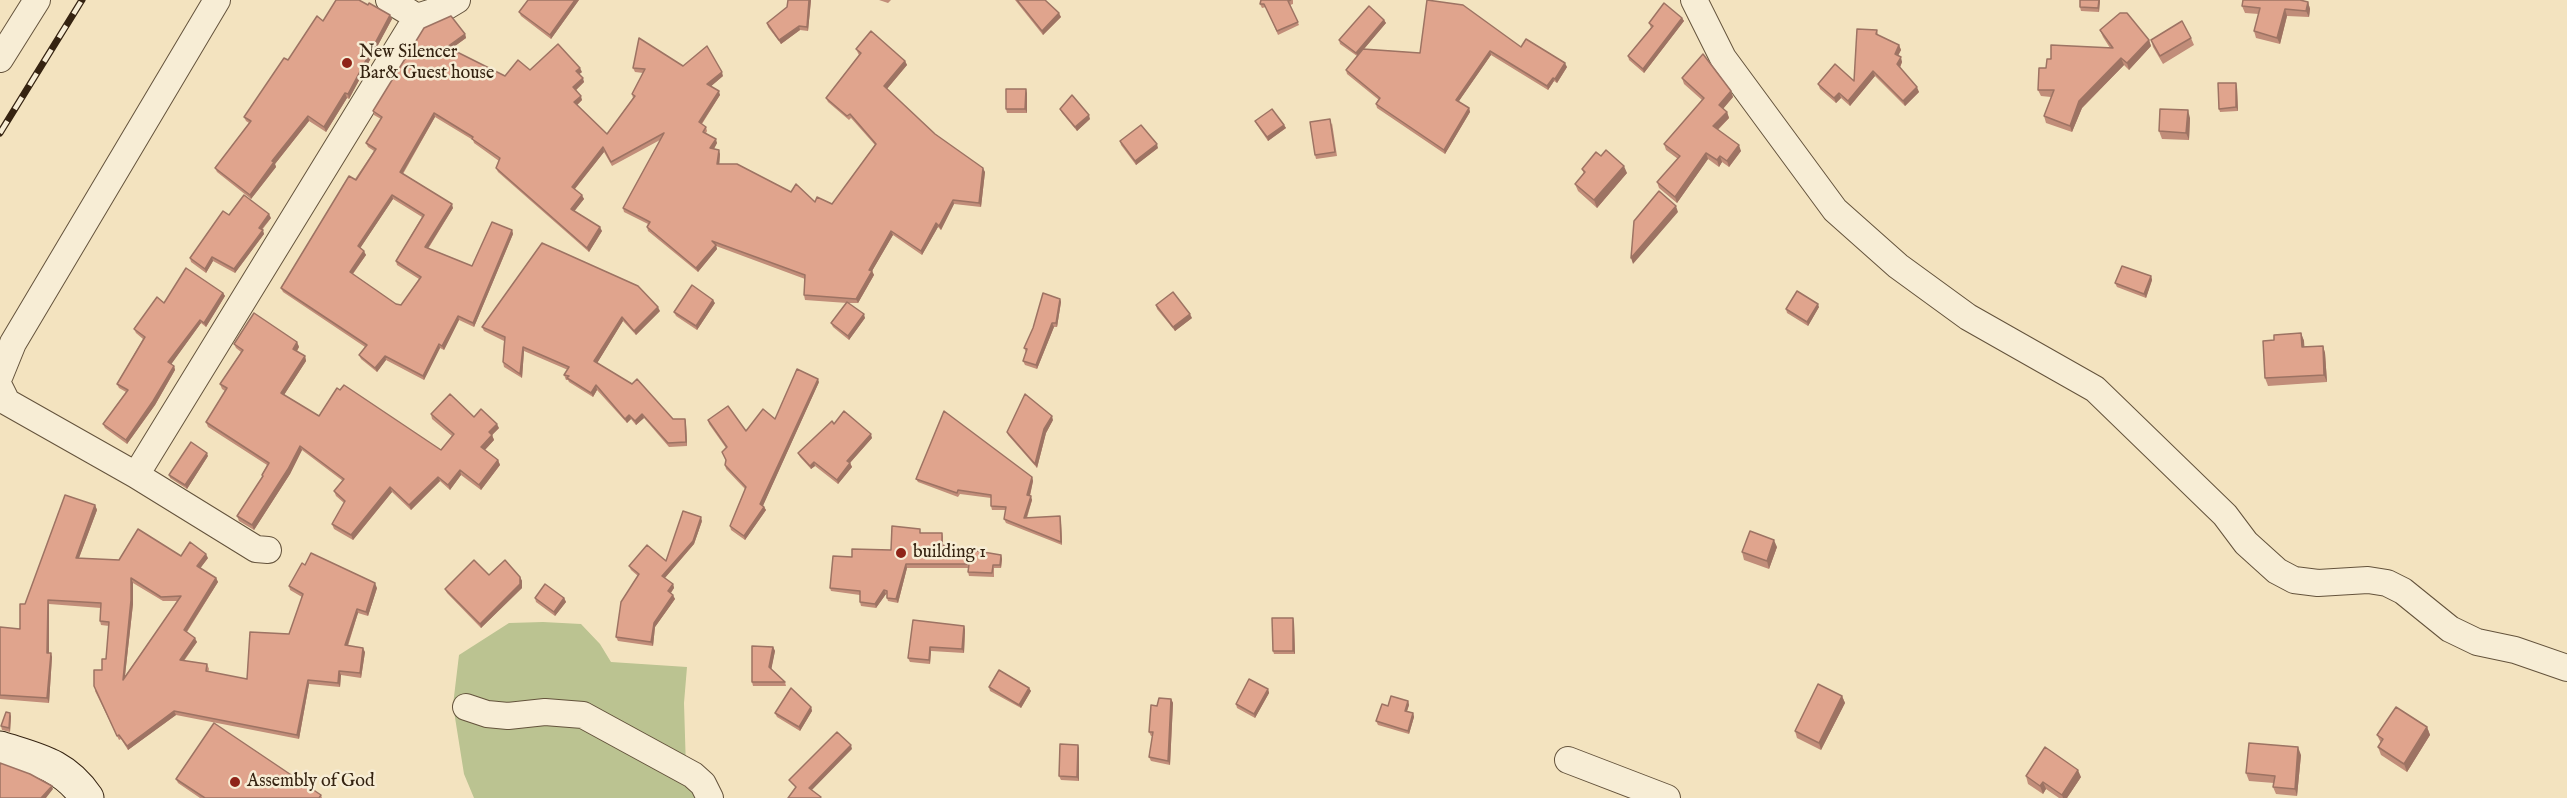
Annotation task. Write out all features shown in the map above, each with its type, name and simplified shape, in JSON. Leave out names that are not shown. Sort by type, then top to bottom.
[{"type":"street","points":[[0,59],[37,0]]},
{"type":"street","points":[[0,375],[14,343],[217,0]]},
{"type":"street","points":[[389,0],[417,16]]},
{"type":"street","points":[[136,475],[417,16],[442,9],[457,0]]},
{"type":"street","points":[[1694,0],[1723,58],[1835,210],[1898,266],[1968,317],[2095,389],[2225,515],[2246,543],[2277,571],[2294,580],[2318,583],[2368,580],[2387,584],[2403,591],[2459,634],[2477,642],[2515,650],[2567,668]]},
{"type":"street","points":[[0,388],[7,402],[136,475],[256,549],[268,550]]},
{"type":"street","points":[[466,707],[487,714],[508,716],[545,712],[583,715],[693,775],[703,784],[710,798]]},
{"type":"street","points":[[0,748],[60,769],[70,777],[87,798]]},
{"type":"street","points":[[1568,760],[1667,798]]},
{"type":"green space","points":[[509,623],[581,624],[600,644],[611,662],[687,667],[684,703],[686,769],[701,798],[474,798],[464,774],[453,705],[459,655]]},
{"type":"building","points":[[336,0],[359,0],[390,15],[348,94],[345,93],[324,127],[308,116],[272,161],[274,162],[250,195],[215,168],[251,121],[244,117],[284,58],[288,60],[317,16],[323,21]]},
{"type":"building","points":[[528,0],[575,0],[550,35],[519,12]]},
{"type":"building","points":[[788,0],[809,0],[807,27],[799,26],[779,40],[767,23],[787,7]]},
{"type":"building","points":[[1017,0],[1045,0],[1059,13],[1042,31]]},
{"type":"building","points":[[1261,0],[1291,0],[1288,1],[1298,22],[1277,31],[1264,4],[1260,4]]},
{"type":"building","points":[[1427,0],[1463,5],[1521,47],[1526,39],[1565,63],[1555,79],[1553,78],[1547,86],[1490,51],[1456,100],[1469,108],[1444,150],[1376,104],[1380,98],[1346,70],[1363,49],[1420,53]]},
{"type":"building","points":[[2080,0],[2099,0],[2098,8],[2080,7]]},
{"type":"building","points":[[2243,0],[2308,2],[2306,11],[2285,9],[2277,38],[2254,31],[2260,8],[2242,6]]},
{"type":"building","points":[[1664,3],[1682,18],[1643,69],[1628,56],[1653,26],[1649,23]]},
{"type":"building","points":[[1369,6],[1384,20],[1356,53],[1339,40]]},
{"type":"building","points":[[2120,13],[2127,13],[2149,40],[2127,63],[2121,58],[2079,101],[2070,126],[2044,116],[2054,90],[2038,90],[2039,68],[2046,68],[2047,59],[2051,59],[2051,45],[2113,48],[2100,30]]},
{"type":"building","points":[[451,16],[465,34],[447,47],[505,76],[518,60],[530,70],[558,44],[580,68],[576,71],[583,78],[573,87],[581,96],[574,102],[607,134],[635,96],[632,94],[645,69],[633,68],[639,38],[683,66],[707,46],[722,72],[707,84],[719,91],[699,122],[706,127],[703,132],[716,139],[710,148],[719,150],[717,164],[737,164],[791,192],[796,184],[815,202],[817,197],[832,204],[876,144],[850,114],[847,116],[826,98],[861,53],[856,49],[871,31],[905,61],[884,86],[935,134],[983,168],[979,203],[953,200],[939,226],[936,223],[921,251],[891,231],[856,299],[804,295],[805,275],[712,241],[716,245],[696,268],[647,227],[650,222],[623,208],[664,133],[611,162],[603,147],[572,187],[582,195],[571,209],[600,227],[587,248],[496,168],[500,158],[472,139],[473,137],[434,113],[400,172],[452,204],[425,247],[472,266],[492,222],[512,230],[473,323],[458,316],[442,346],[439,344],[423,376],[385,356],[375,368],[359,355],[367,345],[281,288],[349,176],[356,180],[376,149],[366,143],[382,117],[373,111],[424,28]],"holes":[[[392,195],[424,215],[396,261],[421,277],[401,305],[396,304],[350,272],[364,251],[358,246]]]},
{"type":"building","points":[[2182,21],[2191,38],[2160,56],[2151,40]]},
{"type":"building","points":[[1857,29],[1877,30],[1876,34],[1899,45],[1895,54],[1901,57],[1897,64],[1917,87],[1903,101],[1873,71],[1848,101],[1839,93],[1834,98],[1818,84],[1835,64],[1854,81]]},
{"type":"building","points":[[1703,54],[1731,91],[1719,105],[1727,112],[1713,126],[1739,145],[1727,161],[1720,156],[1717,160],[1706,153],[1675,197],[1657,182],[1680,156],[1664,144],[1704,98],[1682,78]]},
{"type":"building","points":[[2218,83],[2236,83],[2236,107],[2219,109]]},
{"type":"building","points":[[1006,89],[1026,89],[1025,109],[1006,109]]},
{"type":"building","points":[[1072,95],[1089,115],[1075,127],[1060,109]]},
{"type":"building","points":[[1272,109],[1284,125],[1267,137],[1255,121]]},
{"type":"building","points":[[2160,109],[2188,110],[2186,133],[2159,131]]},
{"type":"building","points":[[1330,119],[1335,152],[1315,155],[1310,122]]},
{"type":"building","points":[[1141,125],[1157,144],[1135,161],[1120,141]]},
{"type":"building","points":[[1606,150],[1624,166],[1594,200],[1575,184],[1585,172],[1582,169],[1596,152],[1601,156]]},
{"type":"building","points":[[1659,191],[1676,206],[1631,258],[1634,221]]},
{"type":"building","points":[[244,195],[269,214],[259,228],[263,230],[234,269],[212,257],[205,269],[190,258],[223,211],[229,215]]},
{"type":"building","points":[[542,243],[638,286],[658,307],[634,331],[622,317],[594,361],[632,384],[637,379],[673,419],[685,419],[686,442],[668,443],[642,414],[635,421],[629,415],[625,419],[596,385],[591,393],[567,378],[569,376],[564,375],[569,367],[523,347],[520,374],[503,362],[505,337],[482,327]]},
{"type":"building","points":[[2122,266],[2151,276],[2144,294],[2115,283]]},
{"type":"building","points":[[186,268],[223,293],[204,323],[200,320],[168,362],[174,366],[126,440],[103,424],[128,390],[117,384],[145,337],[134,329],[157,297],[164,303]]},
{"type":"building","points":[[692,285],[713,300],[696,326],[674,312]]},
{"type":"building","points":[[1797,291],[1818,304],[1807,322],[1786,309]]},
{"type":"building","points":[[1173,292],[1190,314],[1173,327],[1156,305]]},
{"type":"building","points":[[1043,293],[1060,299],[1056,323],[1052,323],[1036,365],[1023,361],[1027,349],[1024,348],[1033,328]]},
{"type":"building","points":[[847,302],[864,314],[848,336],[831,323]]},
{"type":"building","points":[[254,313],[297,342],[293,349],[305,356],[281,393],[319,416],[337,388],[340,390],[344,385],[441,450],[454,434],[431,414],[450,394],[474,417],[481,409],[497,424],[489,432],[492,435],[481,447],[498,460],[479,485],[460,470],[448,485],[438,477],[409,505],[390,487],[351,535],[332,524],[345,501],[334,491],[344,479],[300,446],[252,525],[237,516],[269,463],[206,422],[227,388],[220,384],[243,350],[234,344]]},
{"type":"building","points":[[2301,333],[2302,347],[2323,346],[2324,375],[2265,378],[2263,341],[2274,340],[2274,335]]},
{"type":"building","points":[[797,369],[818,379],[760,504],[764,507],[744,536],[730,526],[746,487],[725,465],[726,460],[722,452],[727,447],[708,420],[728,406],[746,431],[763,409],[775,419]]},
{"type":"building","points":[[1025,394],[1052,416],[1044,429],[1035,464],[1007,432]]},
{"type":"building","points":[[844,411],[871,434],[847,461],[850,463],[837,480],[814,462],[810,466],[798,453],[832,421],[834,424]]},
{"type":"building","points":[[944,411],[1032,477],[1027,495],[1031,496],[1024,518],[1060,516],[1061,542],[1004,519],[1006,507],[991,506],[991,495],[958,490],[957,493],[916,479]]},
{"type":"building","points":[[191,442],[207,453],[185,485],[169,475]]},
{"type":"building","points":[[65,495],[95,505],[76,558],[119,560],[138,529],[181,556],[190,542],[206,554],[197,566],[216,578],[184,630],[195,638],[180,660],[207,664],[206,671],[247,679],[250,632],[289,634],[303,594],[289,586],[302,563],[305,565],[311,553],[375,583],[366,612],[357,609],[345,645],[363,648],[360,673],[339,671],[338,683],[308,680],[297,735],[174,711],[127,746],[119,735],[117,736],[94,686],[94,670],[102,670],[102,659],[106,659],[109,622],[100,621],[101,603],[48,600],[47,653],[51,653],[47,698],[0,695],[0,627],[20,629],[20,604],[25,604]],"holes":[[[131,578],[161,597],[181,596],[123,680]]]},
{"type":"building","points":[[683,511],[701,517],[693,541],[662,576],[673,584],[668,591],[673,595],[654,623],[651,642],[616,637],[621,602],[639,574],[629,566],[647,545],[666,561]]},
{"type":"building","points":[[892,526],[920,529],[920,533],[942,533],[942,545],[1001,555],[1000,565],[993,565],[992,573],[968,572],[969,564],[906,564],[896,599],[887,598],[887,591],[884,590],[875,604],[860,602],[860,591],[830,588],[833,556],[852,557],[852,549],[891,550]]},
{"type":"building","points":[[1750,531],[1774,540],[1767,561],[1742,552]]},
{"type":"building","points":[[474,560],[489,575],[505,560],[520,577],[520,584],[480,624],[445,589]]},
{"type":"building","points":[[545,584],[564,598],[554,612],[535,598]]},
{"type":"building","points":[[1272,618],[1293,618],[1293,651],[1273,651]]},
{"type":"building","points":[[913,620],[964,626],[962,649],[930,647],[929,660],[908,658]]},
{"type":"building","points":[[752,646],[773,647],[769,667],[785,682],[752,682]]},
{"type":"building","points":[[999,670],[1029,688],[1019,705],[989,687]]},
{"type":"building","points":[[1249,679],[1268,689],[1254,714],[1236,704]]},
{"type":"building","points":[[1818,684],[1842,696],[1819,743],[1795,731]]},
{"type":"building","points":[[791,688],[811,707],[799,727],[775,713]]},
{"type":"building","points":[[1391,696],[1408,701],[1405,711],[1413,713],[1408,731],[1376,721],[1382,704],[1388,706]]},
{"type":"building","points":[[1159,698],[1171,699],[1168,761],[1149,757],[1153,732],[1149,732],[1151,705],[1157,706]]},
{"type":"building","points":[[2396,707],[2427,727],[2404,764],[2378,747],[2383,739],[2377,735]]},
{"type":"building","points":[[6,712],[10,713],[9,728],[1,726]]},
{"type":"building","points":[[214,723],[321,795],[319,798],[205,798],[176,779]]},
{"type":"building","points":[[837,732],[851,745],[809,788],[821,797],[788,798],[796,787],[789,780]]},
{"type":"building","points":[[2249,743],[2298,747],[2295,789],[2273,787],[2275,776],[2246,773]]},
{"type":"building","points":[[1060,744],[1078,745],[1077,777],[1059,776]]},
{"type":"building","points":[[2045,747],[2078,770],[2062,795],[2043,782],[2040,786],[2026,776]]},
{"type":"building","points":[[0,763],[30,774],[52,786],[41,798],[0,798]]},
{"type":"railway","points":[[0,133],[82,0]]},
{"type":"place","name":"New Silencer Bar& Guest house","points":[[347,63]]},
{"type":"place","name":"building 1","points":[[901,553]]},
{"type":"place","name":"Assembly of God","points":[[235,782]]}]
